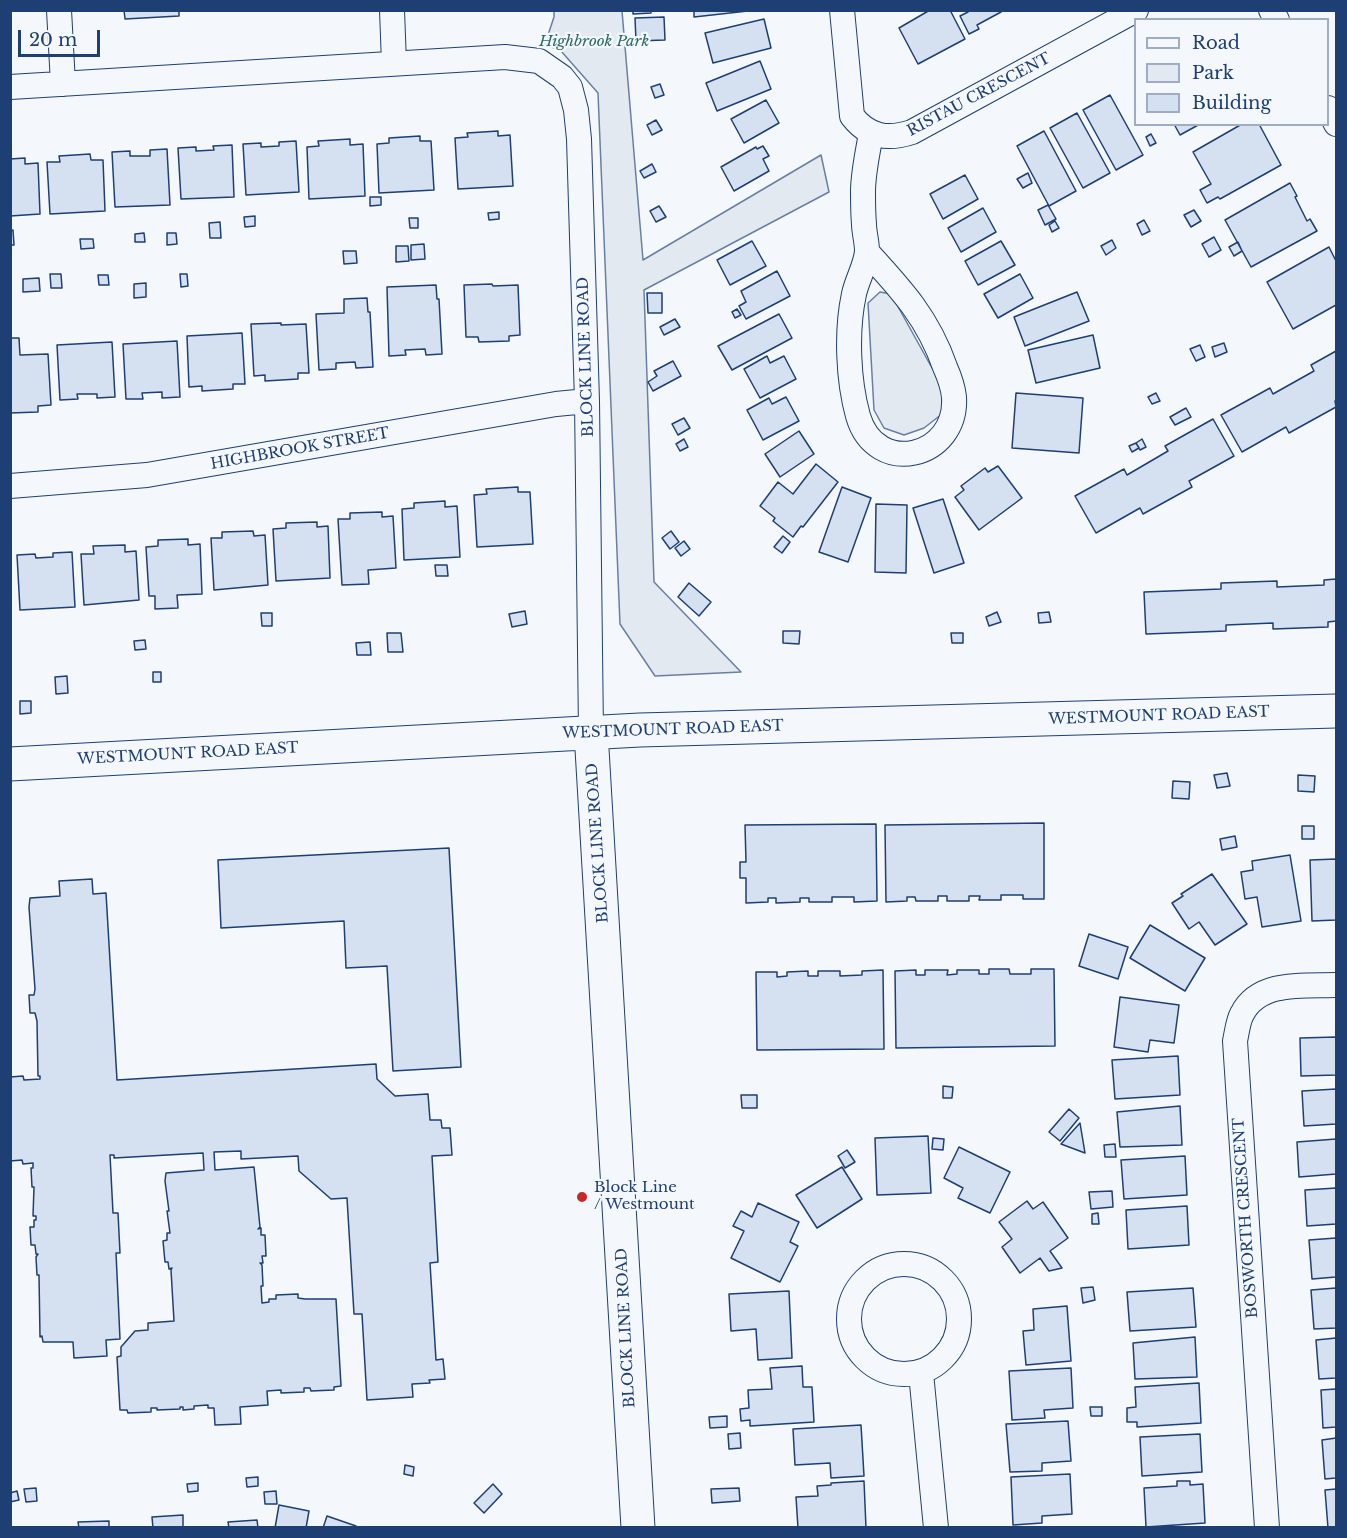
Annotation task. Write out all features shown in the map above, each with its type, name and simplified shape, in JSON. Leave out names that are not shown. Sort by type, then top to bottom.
[{"type":"main road","name":"WESTMOUNT ROAD EAST","points":[[10,764],[591,732],[1336,711]]},
{"type":"main road","name":"BLOCK LINE ROAD","points":[[591,732],[638,1527]]},
{"type":"street","points":[[59,10],[63,84]]},
{"type":"street","points":[[10,87],[394,63],[392,10]]},
{"type":"street","points":[[842,10],[852,116],[859,126],[871,133],[863,189],[867,252],[854,294],[849,333],[853,392],[858,417],[867,437],[881,449],[896,454],[913,454],[939,440],[949,426],[954,397],[936,342],[910,300],[867,252]]},
{"type":"street","name":"RISTAU CRESCENT","points":[[871,133],[883,137],[912,132],[1136,10]]},
{"type":"street","name":"BLOCK LINE ROAD","points":[[394,63],[505,57],[539,61],[562,77],[570,87],[576,110],[579,139],[587,401],[591,732]]},
{"type":"street","points":[[1329,110],[1336,124]]},
{"type":"street","name":"HIGHBROOK STREET","points":[[10,486],[147,475],[556,404],[587,401]]},
{"type":"street","name":"BOSWORTH CRESCENT","points":[[1267,1527],[1234,1041],[1242,1013],[1256,997],[1272,988],[1336,985]]},
{"type":"street","points":[[910,1264],[929,1269],[945,1281],[955,1298],[960,1319],[951,1349],[939,1364],[921,1372],[904,1375],[885,1372],[873,1366],[859,1352],[849,1331],[849,1312],[854,1295],[866,1279],[889,1265],[910,1264]]},
{"type":"street","points":[[921,1372],[936,1527]]},
{"type":"green space","name":"Highbrook Park","points":[[554,11],[622,11],[643,260],[821,155],[829,192],[644,290],[654,582],[741,672],[655,676],[620,624],[598,93],[561,51],[545,44]]},
{"type":"green space","points":[[880,292],[891,294],[942,386],[942,414],[924,428],[904,435],[884,428],[874,410],[868,303]]},
{"type":"building","points":[[124,10],[179,10],[179,16],[125,19]]},
{"type":"building","points":[[633,10],[651,10],[651,13],[633,14]]},
{"type":"building","points":[[694,10],[757,10],[694,17]]},
{"type":"building","points":[[930,10],[950,10],[965,39],[918,64],[899,28]]},
{"type":"building","points":[[967,10],[1001,10],[1001,12],[977,25],[979,29],[969,34],[960,16],[968,12]]},
{"type":"building","points":[[664,17],[665,40],[636,41],[635,18]]},
{"type":"building","points":[[764,19],[771,48],[713,63],[705,33]]},
{"type":"building","points":[[760,61],[771,89],[717,111],[706,83]]},
{"type":"building","points":[[660,84],[664,95],[655,98],[651,87]]},
{"type":"building","points":[[1110,95],[1143,155],[1116,170],[1083,110]]},
{"type":"building","points":[[766,100],[779,123],[744,143],[731,119]]},
{"type":"building","points":[[1077,113],[1110,173],[1083,188],[1050,128]]},
{"type":"building","points":[[656,120],[662,130],[652,135],[647,125]]},
{"type":"building","points":[[1175,126],[1196,126],[1180,135]]},
{"type":"building","points":[[1238,126],[1260,126],[1281,165],[1220,199],[1218,197],[1207,203],[1200,190],[1211,184],[1193,152]]},
{"type":"building","points":[[498,131],[498,136],[510,135],[513,186],[458,189],[455,138],[468,137],[467,133]]},
{"type":"building","points":[[1044,131],[1076,191],[1049,206],[1017,146]]},
{"type":"building","points":[[1151,134],[1156,143],[1150,146],[1146,137]]},
{"type":"building","points":[[420,136],[420,141],[431,141],[434,190],[379,193],[377,144],[389,143],[389,138]]},
{"type":"building","points":[[350,139],[350,145],[363,144],[365,196],[309,199],[307,147],[319,146],[318,141]]},
{"type":"building","points":[[296,141],[299,192],[246,195],[243,144],[261,143],[261,147],[279,146],[279,142]]},
{"type":"building","points":[[232,145],[234,197],[181,199],[178,148],[196,147],[196,151],[214,150],[213,146]]},
{"type":"building","points":[[763,146],[769,156],[763,159],[769,171],[734,191],[721,167],[756,147],[757,149]]},
{"type":"building","points":[[167,149],[170,205],[115,207],[112,152],[130,151],[130,156],[150,156],[150,150]]},
{"type":"building","points":[[90,154],[91,160],[103,160],[105,211],[50,214],[47,162],[60,162],[59,156]]},
{"type":"building","points":[[25,158],[25,164],[38,163],[40,214],[10,216],[10,159]]},
{"type":"building","points":[[652,164],[656,172],[644,178],[640,171]]},
{"type":"building","points":[[1028,173],[1032,183],[1023,188],[1017,179]]},
{"type":"building","points":[[965,175],[978,199],[943,219],[930,194]]},
{"type":"building","points":[[1290,183],[1307,221],[1310,219],[1317,231],[1251,267],[1225,220]]},
{"type":"building","points":[[370,197],[381,197],[381,205],[370,206]]},
{"type":"building","points":[[1048,205],[1056,219],[1045,225],[1038,210]]},
{"type":"building","points":[[659,206],[666,217],[656,222],[650,211]]},
{"type":"building","points":[[983,208],[996,232],[961,252],[948,228]]},
{"type":"building","points":[[1194,210],[1201,221],[1191,227],[1184,215]]},
{"type":"building","points":[[499,212],[499,219],[489,220],[488,213]]},
{"type":"building","points":[[255,216],[255,226],[245,227],[244,217]]},
{"type":"building","points":[[409,218],[418,218],[418,228],[410,228]]},
{"type":"building","points":[[1144,220],[1150,231],[1142,235],[1137,224]]},
{"type":"building","points":[[1055,221],[1059,228],[1052,232],[1049,225]]},
{"type":"building","points":[[220,222],[221,238],[210,238],[209,223]]},
{"type":"building","points":[[13,230],[14,245],[10,245],[10,231]]},
{"type":"building","points":[[144,233],[145,242],[135,242],[135,234]]},
{"type":"building","points":[[167,233],[176,233],[177,244],[167,245]]},
{"type":"building","points":[[1214,237],[1221,250],[1209,257],[1202,244]]},
{"type":"building","points":[[80,239],[93,239],[94,248],[81,249]]},
{"type":"building","points":[[1112,240],[1116,248],[1106,255],[1101,246]]},
{"type":"building","points":[[752,241],[766,266],[730,285],[717,260]]},
{"type":"building","points":[[1001,241],[1015,265],[978,285],[965,261]]},
{"type":"building","points":[[1238,242],[1242,251],[1234,256],[1229,247]]},
{"type":"building","points":[[424,244],[425,259],[411,260],[411,245]]},
{"type":"building","points":[[396,246],[408,246],[409,261],[396,262]]},
{"type":"building","points":[[1329,247],[1336,261],[1336,305],[1293,329],[1267,282]]},
{"type":"building","points":[[343,251],[356,251],[357,263],[344,264]]},
{"type":"building","points":[[777,271],[790,296],[746,319],[739,306],[746,302],[741,291]]},
{"type":"building","points":[[50,274],[61,274],[62,288],[51,288]]},
{"type":"building","points":[[180,274],[187,274],[188,286],[181,287]]},
{"type":"building","points":[[1020,274],[1033,298],[998,318],[984,294]]},
{"type":"building","points":[[98,275],[108,275],[109,285],[99,285]]},
{"type":"building","points":[[39,278],[40,291],[23,292],[23,279]]},
{"type":"building","points":[[146,283],[146,297],[134,298],[134,284]]},
{"type":"building","points":[[492,284],[493,286],[518,285],[520,335],[509,336],[509,341],[479,342],[478,337],[466,337],[464,285]]},
{"type":"building","points":[[436,285],[442,354],[426,355],[425,349],[405,350],[406,355],[389,356],[387,287]]},
{"type":"building","points":[[1077,292],[1089,321],[1025,346],[1014,317]]},
{"type":"building","points":[[647,293],[662,293],[662,313],[648,313]]},
{"type":"building","points":[[367,298],[373,367],[356,368],[355,362],[336,363],[336,369],[319,370],[316,314],[344,313],[344,299]]},
{"type":"building","points":[[737,309],[741,315],[735,318],[732,312]]},
{"type":"building","points":[[779,314],[792,338],[732,370],[718,346]]},
{"type":"building","points":[[675,319],[680,327],[664,335],[660,327]]},
{"type":"building","points":[[281,323],[281,325],[306,324],[309,373],[298,373],[298,379],[265,381],[265,375],[254,376],[251,324]]},
{"type":"building","points":[[242,333],[245,384],[233,384],[233,389],[202,391],[202,386],[189,387],[187,336]]},
{"type":"building","points":[[1093,335],[1100,368],[1036,383],[1028,350]]},
{"type":"building","points":[[10,338],[19,338],[20,355],[48,354],[51,405],[38,406],[38,412],[10,413]]},
{"type":"building","points":[[177,341],[180,397],[162,398],[162,392],[142,393],[143,399],[126,399],[123,344]]},
{"type":"building","points":[[112,342],[115,397],[97,398],[97,394],[77,394],[78,399],[60,400],[57,345]]},
{"type":"building","points":[[1224,343],[1227,352],[1215,357],[1212,347]]},
{"type":"building","points":[[1200,345],[1205,357],[1196,361],[1190,349]]},
{"type":"building","points":[[1336,351],[1336,407],[1289,433],[1286,427],[1242,452],[1221,415],[1270,388],[1273,394],[1314,371],[1311,365]]},
{"type":"building","points":[[767,356],[770,363],[784,356],[796,379],[760,398],[744,369]]},
{"type":"building","points":[[673,361],[681,376],[653,391],[648,382],[657,376],[654,371]]},
{"type":"building","points":[[1016,393],[1083,398],[1079,453],[1012,448]]},
{"type":"building","points":[[1156,393],[1160,401],[1152,404],[1148,397]]},
{"type":"building","points":[[786,397],[799,421],[763,440],[747,410],[769,398],[772,404]]},
{"type":"building","points":[[1186,408],[1191,417],[1175,425],[1170,417]]},
{"type":"building","points":[[684,418],[690,428],[678,435],[672,424]]},
{"type":"building","points":[[1213,419],[1234,456],[1189,481],[1192,487],[1143,514],[1140,508],[1096,533],[1075,496],[1124,469],[1127,475],[1168,451],[1165,446]]},
{"type":"building","points":[[799,431],[814,454],[780,477],[765,454]]},
{"type":"building","points":[[684,439],[688,447],[680,451],[676,444]]},
{"type":"building","points":[[1142,439],[1146,447],[1140,450],[1136,443]]},
{"type":"building","points":[[1136,443],[1139,448],[1132,452],[1129,446]]},
{"type":"building","points":[[816,464],[838,482],[793,537],[773,521],[775,518],[760,506],[778,482],[793,494]]},
{"type":"building","points":[[998,466],[1022,498],[979,530],[955,497],[964,490],[961,486],[985,468],[988,472]]},
{"type":"building","points":[[518,487],[518,492],[530,492],[533,544],[477,547],[474,495],[487,494],[486,489]]},
{"type":"building","points":[[842,487],[871,498],[848,562],[819,552]]},
{"type":"building","points":[[943,499],[964,563],[934,573],[913,508]]},
{"type":"building","points":[[445,501],[445,507],[457,506],[460,557],[404,560],[402,509],[414,508],[414,503]]},
{"type":"building","points":[[876,504],[907,505],[906,573],[875,572]]},
{"type":"building","points":[[382,512],[382,517],[393,516],[396,568],[368,570],[369,584],[342,585],[338,519],[350,519],[350,513]]},
{"type":"building","points":[[317,522],[317,527],[328,526],[330,578],[276,581],[273,529],[286,528],[286,523]]},
{"type":"building","points":[[253,531],[254,536],[265,535],[268,585],[214,590],[211,538],[222,538],[222,532]]},
{"type":"building","points":[[671,531],[679,542],[670,549],[662,538]]},
{"type":"building","points":[[783,536],[790,542],[782,553],[774,547]]},
{"type":"building","points":[[188,539],[188,545],[200,544],[202,594],[177,595],[178,608],[155,609],[155,596],[149,596],[146,547],[158,546],[158,540]]},
{"type":"building","points":[[684,541],[690,549],[681,556],[675,548]]},
{"type":"building","points":[[125,545],[125,552],[136,551],[139,600],[84,605],[81,554],[94,554],[93,546]]},
{"type":"building","points":[[72,552],[75,607],[20,610],[17,555],[35,554],[36,558],[53,557],[53,553]]},
{"type":"building","points":[[435,565],[447,565],[448,576],[436,576]]},
{"type":"building","points":[[1336,579],[1336,621],[1328,622],[1328,627],[1273,629],[1273,623],[1226,625],[1226,631],[1146,634],[1144,592],[1221,589],[1221,583],[1277,581],[1277,587],[1324,585],[1324,580]]},
{"type":"building","points":[[689,583],[711,602],[699,616],[678,597]]},
{"type":"building","points":[[525,611],[527,624],[512,627],[509,614]]},
{"type":"building","points":[[997,612],[1001,622],[989,626],[986,617]]},
{"type":"building","points":[[1049,612],[1051,622],[1039,623],[1038,613]]},
{"type":"building","points":[[261,613],[272,613],[272,626],[262,626]]},
{"type":"building","points":[[783,631],[800,631],[799,644],[783,643]]},
{"type":"building","points":[[387,633],[401,633],[403,652],[388,652]]},
{"type":"building","points":[[951,633],[963,633],[963,643],[952,643]]},
{"type":"building","points":[[145,640],[146,649],[135,650],[134,641]]},
{"type":"building","points":[[370,642],[371,655],[357,655],[356,643]]},
{"type":"building","points":[[153,672],[161,672],[161,682],[153,682]]},
{"type":"building","points":[[67,676],[68,693],[56,694],[55,677]]},
{"type":"building","points":[[20,701],[31,701],[31,713],[20,714]]},
{"type":"building","points":[[1227,773],[1230,786],[1217,788],[1214,775]]},
{"type":"building","points":[[1298,775],[1315,776],[1314,792],[1298,791]]},
{"type":"building","points":[[1173,781],[1190,782],[1189,799],[1172,798]]},
{"type":"building","points":[[1044,823],[1044,899],[1023,899],[1023,895],[1001,895],[1001,900],[979,900],[980,896],[969,896],[969,901],[947,901],[947,896],[938,896],[938,901],[916,901],[915,897],[907,897],[907,901],[886,902],[885,825]]},
{"type":"building","points":[[876,824],[877,901],[854,902],[854,897],[832,897],[832,902],[809,902],[809,898],[800,898],[800,902],[776,903],[776,898],[768,898],[768,902],[746,903],[746,878],[740,878],[740,862],[746,862],[745,825]]},
{"type":"building","points":[[1302,826],[1314,826],[1314,839],[1302,839]]},
{"type":"building","points":[[1235,836],[1237,847],[1222,850],[1220,839]]},
{"type":"building","points":[[449,848],[461,1067],[393,1071],[387,966],[346,968],[344,921],[221,928],[218,860]]},
{"type":"building","points":[[1290,855],[1301,921],[1262,927],[1257,897],[1245,899],[1241,872],[1253,870],[1252,861]]},
{"type":"building","points":[[1336,859],[1336,920],[1312,921],[1310,860]]},
{"type":"building","points":[[1212,874],[1247,924],[1215,945],[1199,922],[1189,929],[1172,903],[1183,896],[1181,894]]},
{"type":"building","points":[[92,879],[93,894],[106,893],[117,1080],[376,1064],[377,1079],[395,1096],[428,1094],[430,1120],[441,1120],[442,1128],[450,1128],[452,1155],[432,1156],[438,1262],[430,1263],[436,1360],[443,1359],[445,1379],[412,1384],[413,1397],[367,1400],[362,1314],[354,1314],[347,1198],[331,1199],[299,1171],[298,1156],[241,1159],[241,1151],[214,1152],[215,1170],[254,1167],[260,1227],[258,1229],[261,1228],[261,1235],[265,1235],[266,1256],[262,1256],[263,1263],[260,1263],[262,1265],[262,1303],[269,1302],[269,1299],[276,1299],[276,1295],[298,1294],[298,1298],[305,1299],[336,1299],[341,1386],[334,1387],[334,1390],[311,1391],[310,1388],[304,1388],[304,1392],[267,1391],[268,1405],[240,1407],[241,1424],[215,1425],[214,1408],[208,1408],[208,1405],[183,1410],[183,1407],[157,1410],[157,1408],[151,1408],[151,1412],[128,1413],[127,1410],[120,1410],[117,1357],[121,1356],[121,1347],[135,1331],[148,1330],[148,1323],[174,1321],[172,1268],[169,1269],[168,1262],[165,1262],[163,1241],[167,1240],[167,1233],[170,1233],[166,1173],[204,1170],[203,1153],[114,1158],[114,1155],[110,1155],[113,1213],[118,1213],[120,1253],[116,1253],[120,1339],[106,1340],[107,1356],[74,1358],[73,1342],[43,1342],[42,1336],[40,1337],[39,1275],[37,1275],[36,1257],[38,1254],[36,1254],[35,1245],[31,1245],[30,1227],[34,1227],[34,1220],[36,1220],[36,1216],[33,1216],[34,1187],[32,1187],[31,1168],[33,1168],[33,1163],[23,1164],[22,1160],[10,1161],[10,1077],[23,1076],[24,1080],[40,1079],[38,1076],[37,1021],[35,1013],[30,1013],[29,995],[34,995],[35,989],[30,898],[60,896],[59,881]]},
{"type":"building","points":[[1150,925],[1205,958],[1185,991],[1130,958]]},
{"type":"building","points":[[1089,934],[1128,947],[1118,979],[1079,966]]},
{"type":"building","points":[[989,969],[1009,969],[1010,974],[1031,974],[1031,969],[1054,969],[1055,1046],[896,1048],[895,971],[916,970],[916,975],[925,975],[925,970],[948,970],[947,975],[957,974],[957,970],[979,970],[979,974],[989,974]]},
{"type":"building","points":[[883,970],[884,1049],[757,1050],[756,972],[777,972],[777,977],[787,976],[787,972],[808,971],[808,976],[818,976],[818,971],[840,971],[840,976],[862,975],[862,971]]},
{"type":"building","points":[[1120,997],[1179,1005],[1174,1043],[1150,1040],[1148,1052],[1114,1047]]},
{"type":"building","points":[[1336,1037],[1336,1075],[1301,1076],[1300,1038]]},
{"type":"building","points":[[1178,1056],[1180,1095],[1115,1099],[1112,1060]]},
{"type":"building","points":[[943,1086],[953,1087],[952,1098],[943,1098]]},
{"type":"building","points":[[1336,1089],[1336,1124],[1304,1126],[1302,1091]]},
{"type":"building","points":[[741,1095],[757,1095],[757,1108],[742,1108]]},
{"type":"building","points":[[1180,1106],[1182,1145],[1120,1147],[1117,1112]]},
{"type":"building","points":[[1069,1109],[1079,1118],[1060,1141],[1049,1132]]},
{"type":"building","points":[[1080,1123],[1085,1153],[1061,1144]]},
{"type":"building","points":[[928,1136],[931,1193],[877,1195],[875,1138]]},
{"type":"building","points":[[933,1138],[944,1139],[943,1150],[932,1149]]},
{"type":"building","points":[[1336,1139],[1336,1174],[1299,1177],[1297,1142]]},
{"type":"building","points":[[1115,1144],[1116,1157],[1105,1157],[1104,1145]]},
{"type":"building","points":[[959,1147],[1010,1172],[990,1213],[958,1198],[963,1188],[944,1178]]},
{"type":"building","points":[[847,1150],[855,1162],[845,1168],[838,1156]]},
{"type":"building","points":[[1185,1156],[1187,1195],[1124,1199],[1121,1160]]},
{"type":"building","points":[[842,1167],[862,1199],[817,1228],[796,1195]]},
{"type":"building","points":[[1336,1188],[1336,1224],[1307,1226],[1305,1190]]},
{"type":"building","points":[[1112,1191],[1113,1207],[1091,1209],[1089,1192]]},
{"type":"building","points":[[1027,1201],[1033,1209],[1043,1202],[1068,1238],[1050,1251],[1062,1268],[1049,1271],[1040,1258],[1020,1273],[1002,1247],[1012,1239],[999,1222]]},
{"type":"building","points":[[758,1203],[799,1222],[790,1242],[798,1246],[780,1282],[731,1258],[744,1231],[733,1226],[741,1211],[752,1217]]},
{"type":"building","points":[[1187,1206],[1189,1245],[1128,1249],[1126,1210]]},
{"type":"building","points":[[1098,1213],[1099,1224],[1092,1224],[1092,1214]]},
{"type":"building","points":[[1336,1238],[1336,1277],[1312,1279],[1309,1240]]},
{"type":"building","points":[[1093,1287],[1095,1300],[1083,1303],[1081,1288]]},
{"type":"building","points":[[1193,1288],[1196,1327],[1130,1331],[1127,1292]]},
{"type":"building","points":[[1336,1288],[1336,1328],[1314,1329],[1311,1290]]},
{"type":"building","points":[[789,1291],[792,1358],[758,1360],[756,1329],[731,1331],[729,1294]]},
{"type":"building","points":[[1067,1306],[1071,1361],[1026,1365],[1023,1331],[1034,1330],[1033,1309]]},
{"type":"building","points":[[1195,1337],[1197,1377],[1135,1379],[1133,1343]]},
{"type":"building","points":[[1336,1338],[1336,1378],[1319,1379],[1316,1340]]},
{"type":"building","points":[[802,1366],[803,1387],[812,1387],[814,1422],[750,1426],[750,1420],[741,1421],[740,1409],[749,1408],[748,1390],[772,1389],[770,1368]]},
{"type":"building","points":[[1071,1368],[1073,1408],[1044,1410],[1045,1418],[1012,1420],[1009,1371]]},
{"type":"building","points":[[1199,1383],[1201,1423],[1137,1427],[1137,1422],[1127,1422],[1127,1408],[1136,1407],[1135,1387]]},
{"type":"building","points":[[1336,1389],[1336,1427],[1323,1428],[1321,1390]]},
{"type":"building","points":[[1090,1407],[1102,1407],[1102,1416],[1091,1416]]},
{"type":"building","points":[[727,1416],[727,1427],[710,1428],[709,1417]]},
{"type":"building","points":[[1068,1421],[1071,1461],[1042,1463],[1042,1471],[1010,1472],[1006,1424]]},
{"type":"building","points":[[861,1425],[864,1476],[831,1478],[830,1463],[795,1465],[793,1429]]},
{"type":"building","points":[[740,1433],[741,1448],[729,1449],[728,1434]]},
{"type":"building","points":[[1200,1434],[1202,1472],[1142,1476],[1140,1437]]},
{"type":"building","points":[[1336,1438],[1336,1478],[1325,1479],[1322,1440]]},
{"type":"building","points":[[405,1465],[414,1467],[413,1476],[404,1474]]},
{"type":"building","points":[[1070,1474],[1072,1514],[1042,1516],[1042,1523],[1013,1525],[1011,1477]]},
{"type":"building","points":[[258,1477],[258,1486],[247,1487],[246,1478]]},
{"type":"building","points":[[864,1481],[866,1528],[798,1528],[796,1497],[818,1496],[817,1486]]},
{"type":"building","points":[[1177,1481],[1190,1481],[1190,1485],[1203,1484],[1205,1523],[1146,1527],[1144,1488],[1177,1486]]},
{"type":"building","points":[[198,1483],[198,1491],[188,1492],[187,1484]]},
{"type":"building","points":[[493,1484],[502,1494],[484,1513],[474,1503]]},
{"type":"building","points":[[36,1488],[37,1501],[26,1502],[24,1489]]},
{"type":"building","points":[[739,1488],[740,1501],[712,1503],[711,1489]]},
{"type":"building","points":[[1336,1489],[1336,1527],[1328,1528],[1325,1490]]},
{"type":"building","points":[[17,1491],[19,1500],[10,1502],[10,1493]]},
{"type":"building","points":[[276,1491],[277,1504],[265,1504],[264,1492]]},
{"type":"building","points":[[279,1505],[309,1511],[306,1528],[275,1528]]},
{"type":"building","points":[[183,1515],[183,1528],[153,1528],[152,1517]]},
{"type":"building","points":[[327,1516],[356,1526],[356,1528],[323,1528]]},
{"type":"building","points":[[257,1520],[258,1528],[229,1528],[228,1522]]},
{"type":"building","points":[[109,1521],[109,1528],[79,1528],[78,1522]]},
{"type":"place","name":"Block Line / Westmount","points":[[582,1197]]}]
